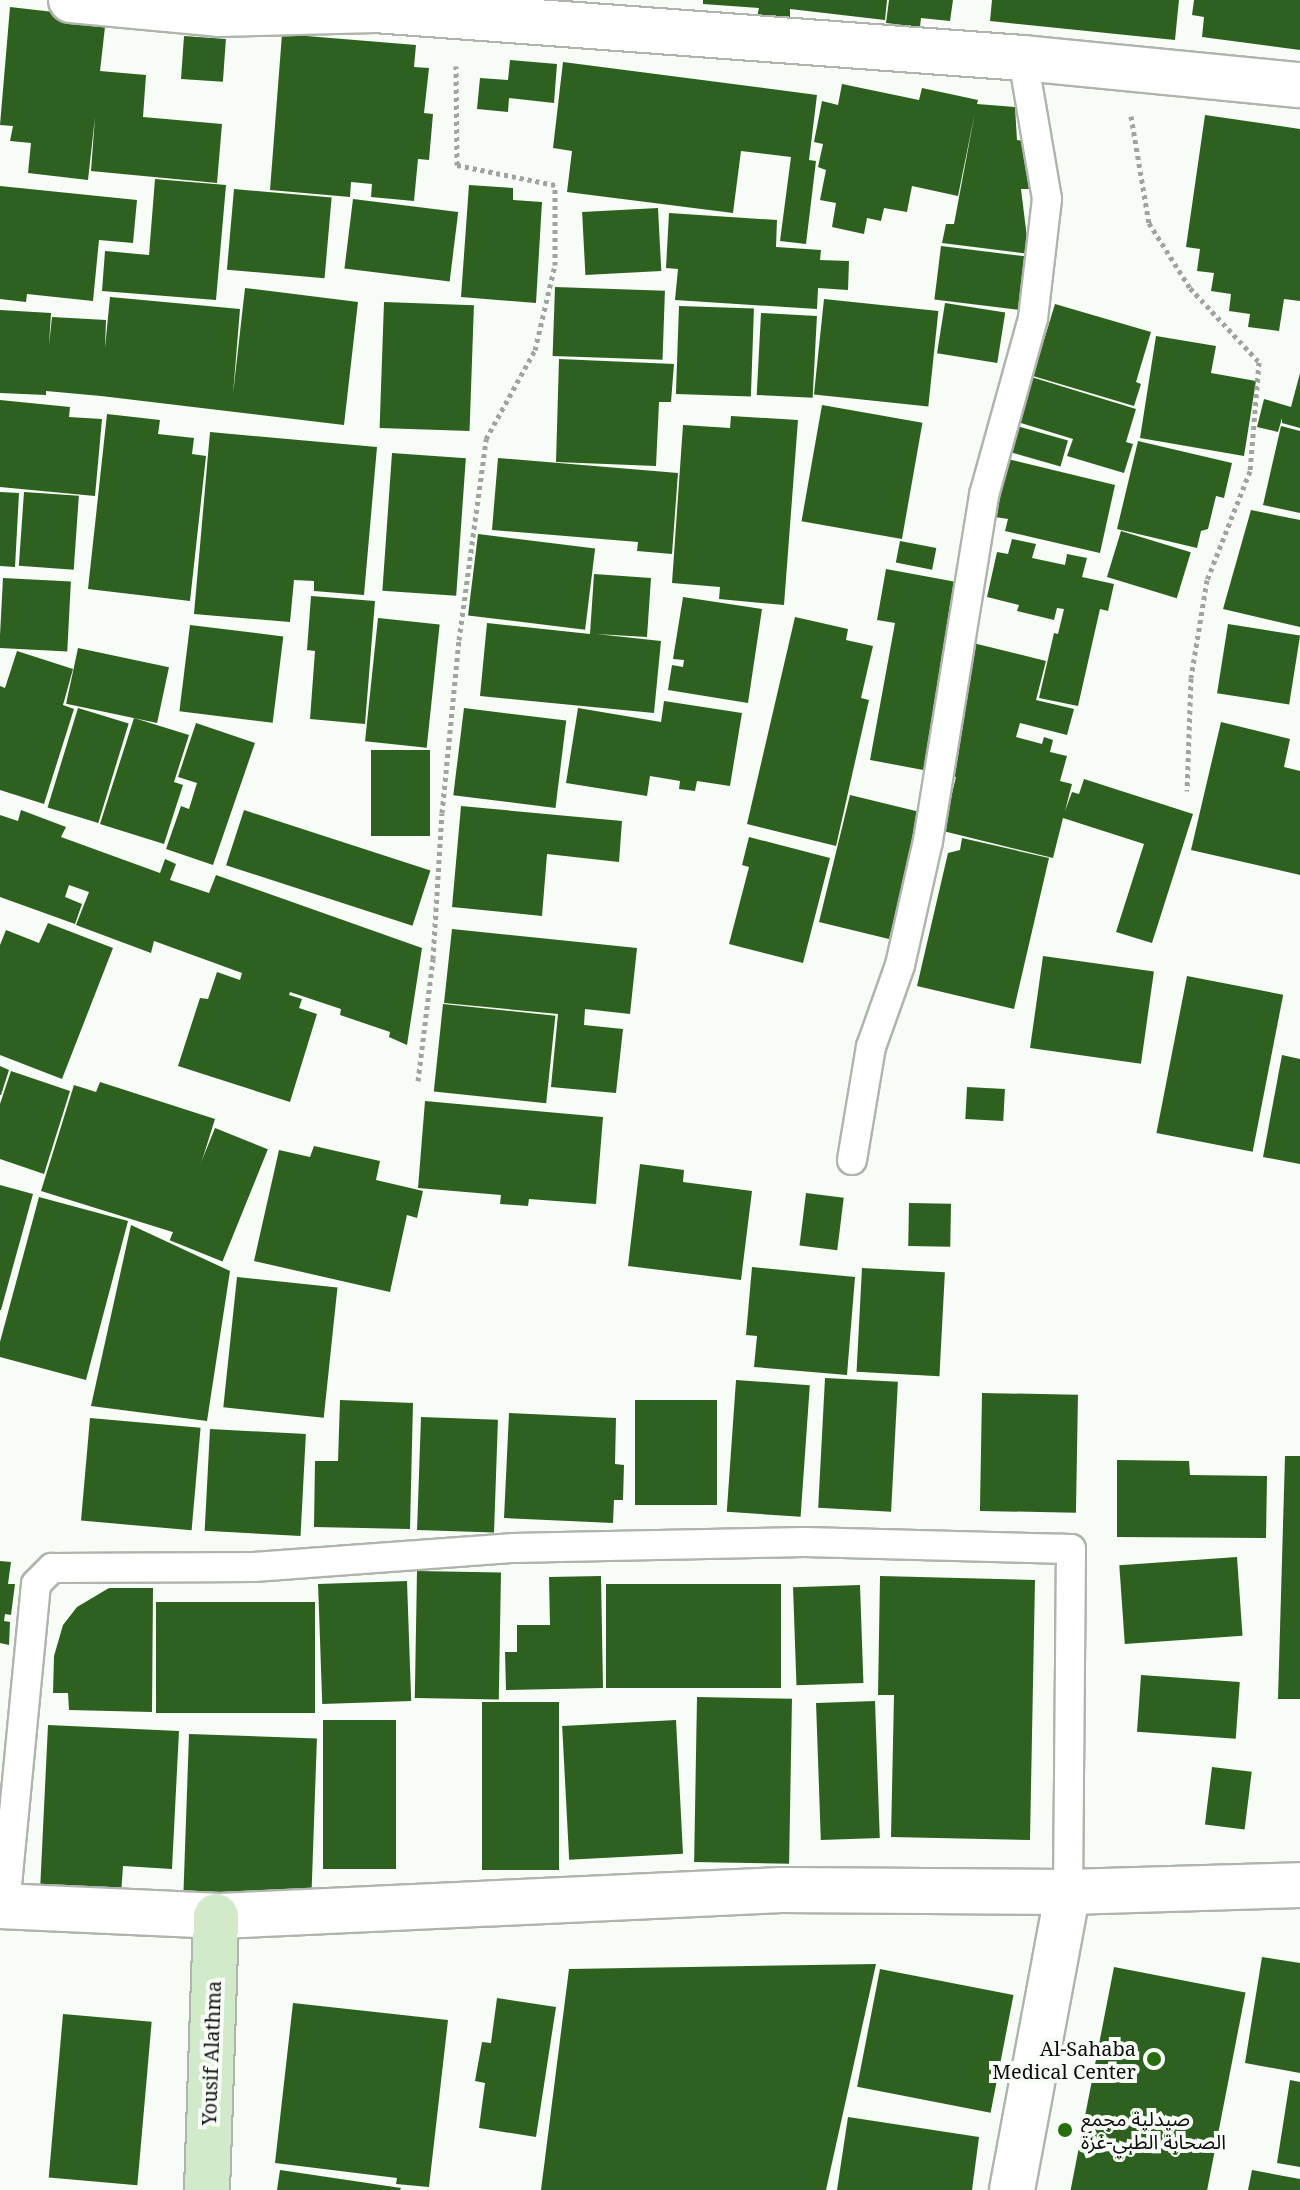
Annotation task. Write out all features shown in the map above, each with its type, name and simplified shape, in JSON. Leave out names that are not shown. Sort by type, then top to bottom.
[{"type":"street","points":[[71,0],[218,7],[375,5],[455,17],[1023,58],[1300,85]]},
{"type":"street","points":[[2,1906],[216,1916],[781,1890],[1068,1892],[1300,1885]]},
{"type":"street","points":[[1012,2190],[1068,1892]]},
{"type":"street","name":"Yousif Alathma","points":[[207,2190],[216,1916]]},
{"type":"lane","points":[[852,1160],[871,1047],[900,965],[928,841],[984,495],[1033,318],[1047,199],[1023,58]]},
{"type":"lane","points":[[2,1906],[36,1584],[52,1568],[254,1567],[514,1548],[805,1542],[1071,1549],[1068,1892]]},
{"type":"path","points":[[418,1081],[433,959],[442,813],[459,640],[486,439],[535,350],[555,265],[555,185],[457,165],[455,17]]},
{"type":"path","points":[[1123,68],[1149,223],[1190,288],[1259,362],[1250,471],[1205,594],[1191,678],[1187,791]]},
{"type":"building","points":[[703,0],[887,0],[885,20],[790,9],[790,20],[757,17],[759,8],[703,4]]},
{"type":"building","points":[[889,0],[953,0],[950,21],[921,18],[920,27],[886,23]]},
{"type":"building","points":[[992,0],[1179,0],[1175,40],[990,21]]},
{"type":"building","points":[[1194,0],[1300,0],[1300,50],[1202,37],[1204,17],[1192,15]]},
{"type":"building","points":[[10,7],[106,18],[100,71],[146,75],[143,117],[222,124],[217,183],[91,171],[95,117],[88,180],[28,173],[31,143],[10,141],[13,126],[0,125]]},
{"type":"building","points":[[282,34],[416,45],[414,67],[429,68],[424,113],[433,114],[429,160],[418,159],[414,201],[371,197],[372,184],[351,182],[350,197],[270,190]]},
{"type":"building","points":[[184,36],[226,39],[223,82],[181,79]]},
{"type":"building","points":[[510,60],[557,64],[554,103],[509,98],[508,112],[477,109],[480,78],[508,80]]},
{"type":"building","points":[[563,62],[817,95],[809,160],[816,161],[806,244],[780,241],[791,157],[741,151],[733,213],[567,192],[572,151],[553,148]]},
{"type":"building","points":[[842,84],[919,100],[922,88],[978,100],[977,104],[1015,107],[1017,140],[1024,141],[1031,189],[1021,189],[1029,254],[942,243],[946,224],[954,224],[975,112],[958,196],[912,186],[907,212],[884,208],[881,221],[867,218],[864,234],[832,227],[836,203],[820,200],[826,170],[818,167],[823,144],[814,142],[822,101],[838,105]]},
{"type":"building","points":[[1205,115],[1300,129],[1300,301],[1284,299],[1279,331],[1248,327],[1250,314],[1229,311],[1231,294],[1211,291],[1214,273],[1197,271],[1200,249],[1186,247]]},
{"type":"building","points":[[155,179],[226,185],[216,300],[102,291],[105,251],[149,255]]},
{"type":"building","points":[[469,185],[513,188],[513,200],[542,202],[536,303],[461,297]]},
{"type":"building","points":[[0,186],[137,200],[133,243],[99,240],[93,301],[27,294],[26,302],[0,299]]},
{"type":"building","points":[[234,189],[332,198],[325,278],[227,270]]},
{"type":"building","points":[[353,199],[458,212],[450,281],[344,268]]},
{"type":"building","points":[[658,208],[661,271],[585,275],[582,212]]},
{"type":"building","points":[[669,213],[777,220],[776,247],[821,250],[820,260],[849,261],[848,290],[818,288],[817,309],[675,300],[678,269],[666,268]]},
{"type":"building","points":[[941,246],[1025,256],[1019,310],[934,300]]},
{"type":"building","points":[[555,287],[665,291],[663,360],[553,356]]},
{"type":"building","points":[[245,288],[358,302],[344,425],[101,396],[46,391],[46,395],[0,393],[0,310],[51,313],[49,345],[52,317],[106,320],[105,348],[110,297],[240,309],[233,394]]},
{"type":"building","points":[[824,299],[938,311],[928,406],[814,394]]},
{"type":"building","points":[[384,302],[474,305],[470,431],[380,428]]},
{"type":"building","points":[[945,303],[1005,313],[997,363],[937,353]]},
{"type":"building","points":[[1055,304],[1151,332],[1136,382],[1141,384],[1134,406],[1033,376]]},
{"type":"building","points":[[679,306],[754,309],[751,397],[676,394]]},
{"type":"building","points":[[761,313],[817,316],[813,398],[757,395]]},
{"type":"building","points":[[1156,336],[1216,346],[1211,373],[1256,381],[1244,456],[1140,438]]},
{"type":"building","points":[[559,359],[674,364],[671,402],[659,402],[656,466],[556,462]]},
{"type":"building","points":[[1300,373],[1300,428],[1282,423],[1282,418],[1278,432],[1257,427],[1264,399],[1291,407]]},
{"type":"building","points":[[1028,376],[1136,409],[1126,442],[1133,444],[1124,473],[1067,456],[1073,439],[1014,421]]},
{"type":"building","points":[[0,400],[70,407],[69,417],[102,419],[95,496],[0,487]]},
{"type":"building","points":[[822,405],[922,423],[902,539],[802,521]]},
{"type":"building","points":[[107,414],[160,420],[158,434],[194,438],[192,454],[206,456],[190,601],[88,589]]},
{"type":"building","points":[[731,416],[798,420],[784,605],[719,599],[720,587],[672,583],[683,425],[730,428]]},
{"type":"building","points":[[1017,426],[1068,441],[1061,467],[1010,452]]},
{"type":"building","points":[[1281,426],[1300,431],[1300,513],[1263,505]]},
{"type":"building","points":[[210,432],[377,447],[364,595],[314,591],[314,581],[294,580],[290,622],[194,614]]},
{"type":"building","points":[[1138,441],[1232,463],[1224,498],[1216,496],[1208,529],[1201,531],[1197,548],[1117,529]]},
{"type":"building","points":[[392,453],[466,458],[456,596],[382,591]]},
{"type":"building","points":[[498,458],[678,473],[672,554],[637,551],[638,542],[492,530]]},
{"type":"building","points":[[1008,459],[1115,485],[1100,553],[1005,531],[1008,519],[995,517]]},
{"type":"building","points":[[0,492],[19,493],[15,567],[0,566]]},
{"type":"building","points":[[24,492],[79,496],[74,570],[19,566]]},
{"type":"building","points":[[1251,510],[1300,520],[1300,627],[1223,609]]},
{"type":"building","points":[[1121,531],[1191,552],[1177,598],[1107,577]]},
{"type":"building","points":[[478,534],[595,548],[585,630],[468,615]]},
{"type":"building","points":[[1012,539],[1036,544],[1032,558],[1065,565],[1067,554],[1087,558],[1082,577],[1114,584],[1108,611],[1100,609],[1078,706],[1039,698],[1054,633],[1058,634],[1064,609],[1057,608],[1054,620],[1017,611],[1019,605],[987,597],[997,552],[1008,554]]},
{"type":"building","points":[[900,541],[936,548],[932,570],[896,563]]},
{"type":"building","points":[[886,569],[962,583],[934,772],[870,760],[895,623],[877,620]]},
{"type":"building","points":[[594,574],[651,578],[647,637],[596,634],[661,641],[654,713],[480,696],[487,623],[590,634]]},
{"type":"building","points":[[3,578],[71,582],[67,651],[0,648]]},
{"type":"building","points":[[311,596],[375,601],[365,724],[310,719],[315,651],[307,650]]},
{"type":"building","points":[[683,597],[762,609],[748,703],[668,690],[672,665],[683,667],[684,660],[673,659]]},
{"type":"building","points":[[795,617],[848,629],[846,640],[873,646],[861,698],[869,700],[836,846],[747,824]]},
{"type":"building","points":[[378,618],[440,624],[427,748],[365,741]]},
{"type":"building","points":[[1228,624],[1300,635],[1289,705],[1217,693]]},
{"type":"building","points":[[190,625],[283,636],[273,723],[179,711]]},
{"type":"building","points":[[973,643],[1046,661],[1036,700],[1074,709],[1067,735],[1020,723],[1016,737],[1042,744],[1044,737],[1053,740],[1050,752],[1067,756],[1060,781],[1072,784],[1065,811],[1072,792],[1079,794],[1084,779],[1193,814],[1152,943],[1116,932],[1144,844],[1063,818],[1053,858],[943,831],[956,777],[942,773]]},
{"type":"building","points":[[78,648],[169,667],[157,723],[66,704]]},
{"type":"building","points":[[17,651],[73,669],[63,705],[74,709],[44,804],[0,790],[0,686],[5,688]]},
{"type":"building","points":[[664,701],[742,713],[730,786],[697,781],[695,791],[679,789],[680,781],[650,776],[647,796],[566,783],[578,708],[661,722]]},
{"type":"building","points":[[78,708],[129,723],[98,823],[48,807]]},
{"type":"building","points":[[464,708],[566,721],[556,808],[453,795]]},
{"type":"building","points":[[134,718],[189,735],[174,782],[183,785],[164,844],[100,824]]},
{"type":"building","points":[[1221,722],[1290,739],[1284,767],[1300,771],[1300,875],[1191,850]]},
{"type":"building","points":[[196,723],[255,743],[213,865],[166,849],[181,806],[189,809],[197,783],[178,777]]},
{"type":"building","points":[[371,750],[430,750],[430,836],[371,836]]},
{"type":"building","points":[[850,795],[920,812],[907,864],[913,865],[906,894],[901,892],[889,939],[819,922]]},
{"type":"building","points":[[461,806],[622,821],[619,862],[547,854],[542,916],[452,907]]},
{"type":"building","points":[[21,810],[66,827],[61,837],[160,873],[165,859],[176,864],[170,880],[209,893],[216,875],[422,948],[407,1045],[389,1037],[390,1032],[340,1015],[341,1009],[290,992],[289,995],[302,999],[299,1008],[317,1014],[290,1102],[178,1066],[200,998],[208,999],[217,972],[240,980],[242,973],[154,941],[151,953],[76,925],[89,892],[69,885],[65,897],[82,904],[75,924],[0,897],[0,815],[18,821]]},
{"type":"building","points":[[244,810],[430,871],[412,926],[226,865]]},
{"type":"building","points":[[749,837],[830,858],[803,963],[729,944],[749,867],[742,865]]},
{"type":"building","points":[[962,838],[1049,858],[1014,1009],[917,986],[948,853],[960,850]]},
{"type":"building","points":[[48,923],[113,948],[62,1079],[0,1055],[0,945],[6,930],[39,943]]},
{"type":"building","points":[[452,929],[637,948],[630,1014],[585,1009],[584,1025],[623,1029],[616,1093],[551,1087],[558,1014],[444,1003]]},
{"type":"building","points":[[1043,956],[1154,972],[1141,1064],[1030,1048]]},
{"type":"building","points":[[1187,976],[1283,995],[1253,1152],[1156,1133]]},
{"type":"building","points":[[443,1004],[555,1016],[546,1103],[434,1092]]},
{"type":"building","points":[[1282,1055],[1300,1059],[1300,1164],[1263,1157]]},
{"type":"building","points":[[0,1066],[9,1070],[1,1095],[0,1095]]},
{"type":"building","points":[[11,1071],[70,1091],[44,1174],[0,1159],[0,1104]]},
{"type":"building","points":[[100,1082],[215,1119],[179,1234],[41,1191],[74,1085],[96,1092]]},
{"type":"building","points":[[967,1087],[1005,1089],[1003,1121],[965,1119]]},
{"type":"building","points":[[425,1101],[603,1117],[596,1204],[529,1199],[528,1206],[500,1204],[501,1195],[418,1188]]},
{"type":"building","points":[[215,1128],[268,1149],[223,1262],[170,1240]]},
{"type":"building","points":[[314,1146],[380,1161],[376,1180],[423,1191],[417,1218],[407,1215],[390,1292],[254,1261],[279,1150],[310,1157]]},
{"type":"building","points":[[640,1164],[684,1170],[683,1182],[752,1191],[741,1280],[628,1266]]},
{"type":"building","points":[[0,1185],[33,1194],[1,1310],[0,1310]]},
{"type":"building","points":[[806,1193],[844,1198],[837,1250],[800,1246]]},
{"type":"building","points":[[39,1197],[128,1221],[86,1380],[0,1357],[0,1342]]},
{"type":"building","points":[[909,1203],[951,1204],[950,1247],[908,1246]]},
{"type":"building","points":[[131,1225],[230,1271],[207,1421],[91,1406]]},
{"type":"building","points":[[752,1267],[855,1277],[847,1375],[754,1367],[757,1336],[746,1335]]},
{"type":"building","points":[[862,1268],[945,1272],[939,1376],[857,1372]]},
{"type":"building","points":[[237,1277],[337,1288],[324,1418],[223,1407]]},
{"type":"building","points":[[825,1378],[898,1382],[891,1512],[818,1508]]},
{"type":"building","points":[[736,1380],[810,1385],[801,1517],[727,1512]]},
{"type":"building","points":[[982,1393],[1078,1395],[1076,1513],[980,1511]]},
{"type":"building","points":[[340,1400],[413,1403],[410,1529],[314,1527],[315,1461],[338,1461]]},
{"type":"building","points":[[635,1400],[717,1400],[717,1505],[635,1505]]},
{"type":"building","points":[[509,1413],[616,1418],[615,1464],[624,1465],[623,1500],[614,1500],[613,1523],[504,1518]]},
{"type":"building","points":[[421,1417],[498,1420],[494,1533],[417,1530]]},
{"type":"building","points":[[90,1418],[201,1428],[192,1530],[81,1521]]},
{"type":"building","points":[[210,1429],[306,1434],[301,1536],[205,1531]]},
{"type":"building","points":[[1285,1456],[1300,1456],[1300,1699],[1278,1699]]},
{"type":"building","points":[[1117,1460],[1189,1461],[1190,1475],[1267,1476],[1266,1538],[1117,1537]]},
{"type":"building","points":[[1237,1557],[1243,1636],[1125,1644],[1119,1565]]},
{"type":"building","points":[[0,1561],[11,1562],[8,1584],[15,1584],[11,1615],[5,1614],[4,1621],[10,1622],[9,1645],[0,1643]]},
{"type":"building","points":[[417,1571],[501,1572],[499,1699],[415,1698]]},
{"type":"building","points":[[601,1576],[603,1688],[506,1690],[505,1652],[517,1652],[517,1625],[550,1625],[549,1577]]},
{"type":"building","points":[[880,1576],[1035,1580],[1030,1840],[891,1837],[894,1695],[878,1695]]},
{"type":"building","points":[[407,1581],[411,1701],[322,1704],[318,1584]]},
{"type":"building","points":[[606,1584],[781,1584],[781,1688],[606,1688]]},
{"type":"building","points":[[860,1585],[863,1683],[796,1685],[793,1587]]},
{"type":"building","points":[[109,1588],[153,1588],[152,1712],[69,1710],[68,1693],[53,1693],[54,1656],[63,1625],[77,1607]]},
{"type":"building","points":[[156,1602],[315,1602],[315,1713],[156,1713]]},
{"type":"building","points":[[1141,1675],[1240,1682],[1236,1739],[1137,1732]]},
{"type":"building","points":[[697,1697],[792,1699],[789,1864],[694,1862]]},
{"type":"building","points":[[875,1701],[880,1838],[821,1840],[816,1703]]},
{"type":"building","points":[[482,1702],[559,1702],[559,1870],[482,1870]]},
{"type":"building","points":[[323,1720],[396,1720],[396,1869],[323,1869]]},
{"type":"building","points":[[676,1720],[683,1854],[569,1860],[562,1726]]},
{"type":"building","points":[[48,1725],[179,1731],[172,1869],[123,1866],[121,1895],[40,1891]]},
{"type":"building","points":[[189,1734],[317,1738],[311,1900],[183,1896]]},
{"type":"building","points":[[1212,1767],[1252,1772],[1245,1829],[1205,1825]]},
{"type":"building","points":[[1262,1957],[1300,1963],[1300,2073],[1245,2063]]},
{"type":"building","points":[[876,1964],[826,2190],[541,2190],[569,1969]]},
{"type":"building","name":"Al-Sahaba Medical Center","points":[[1114,1967],[1246,1993],[1207,2190],[1071,2190]]},
{"type":"building","points":[[880,1969],[1014,1995],[991,2113],[857,2087]]},
{"type":"building","points":[[497,1998],[556,2007],[536,2137],[479,2128],[485,2083],[475,2081],[482,2042],[491,2043]]},
{"type":"building","points":[[293,2003],[448,2020],[429,2187],[396,2184],[397,2178],[275,2163]]},
{"type":"building","points":[[63,2014],[152,2022],[137,2185],[49,2177]]},
{"type":"building","points":[[1290,2080],[1300,2082],[1300,2167],[1277,2163]]},
{"type":"building","points":[[848,2117],[979,2137],[972,2190],[837,2190]]},
{"type":"building","points":[[280,2170],[401,2188],[277,2190]]},
{"type":"building","points":[[1252,2170],[1300,2179],[1300,2190],[1248,2190]]},
{"type":"place","name":"Al-Sahaba Medical Center","points":[[1154,2059]]},
{"type":"place","name":"صيدلية مجمع الصحابة الطبي-غزة","points":[[1065,2130]]}]
